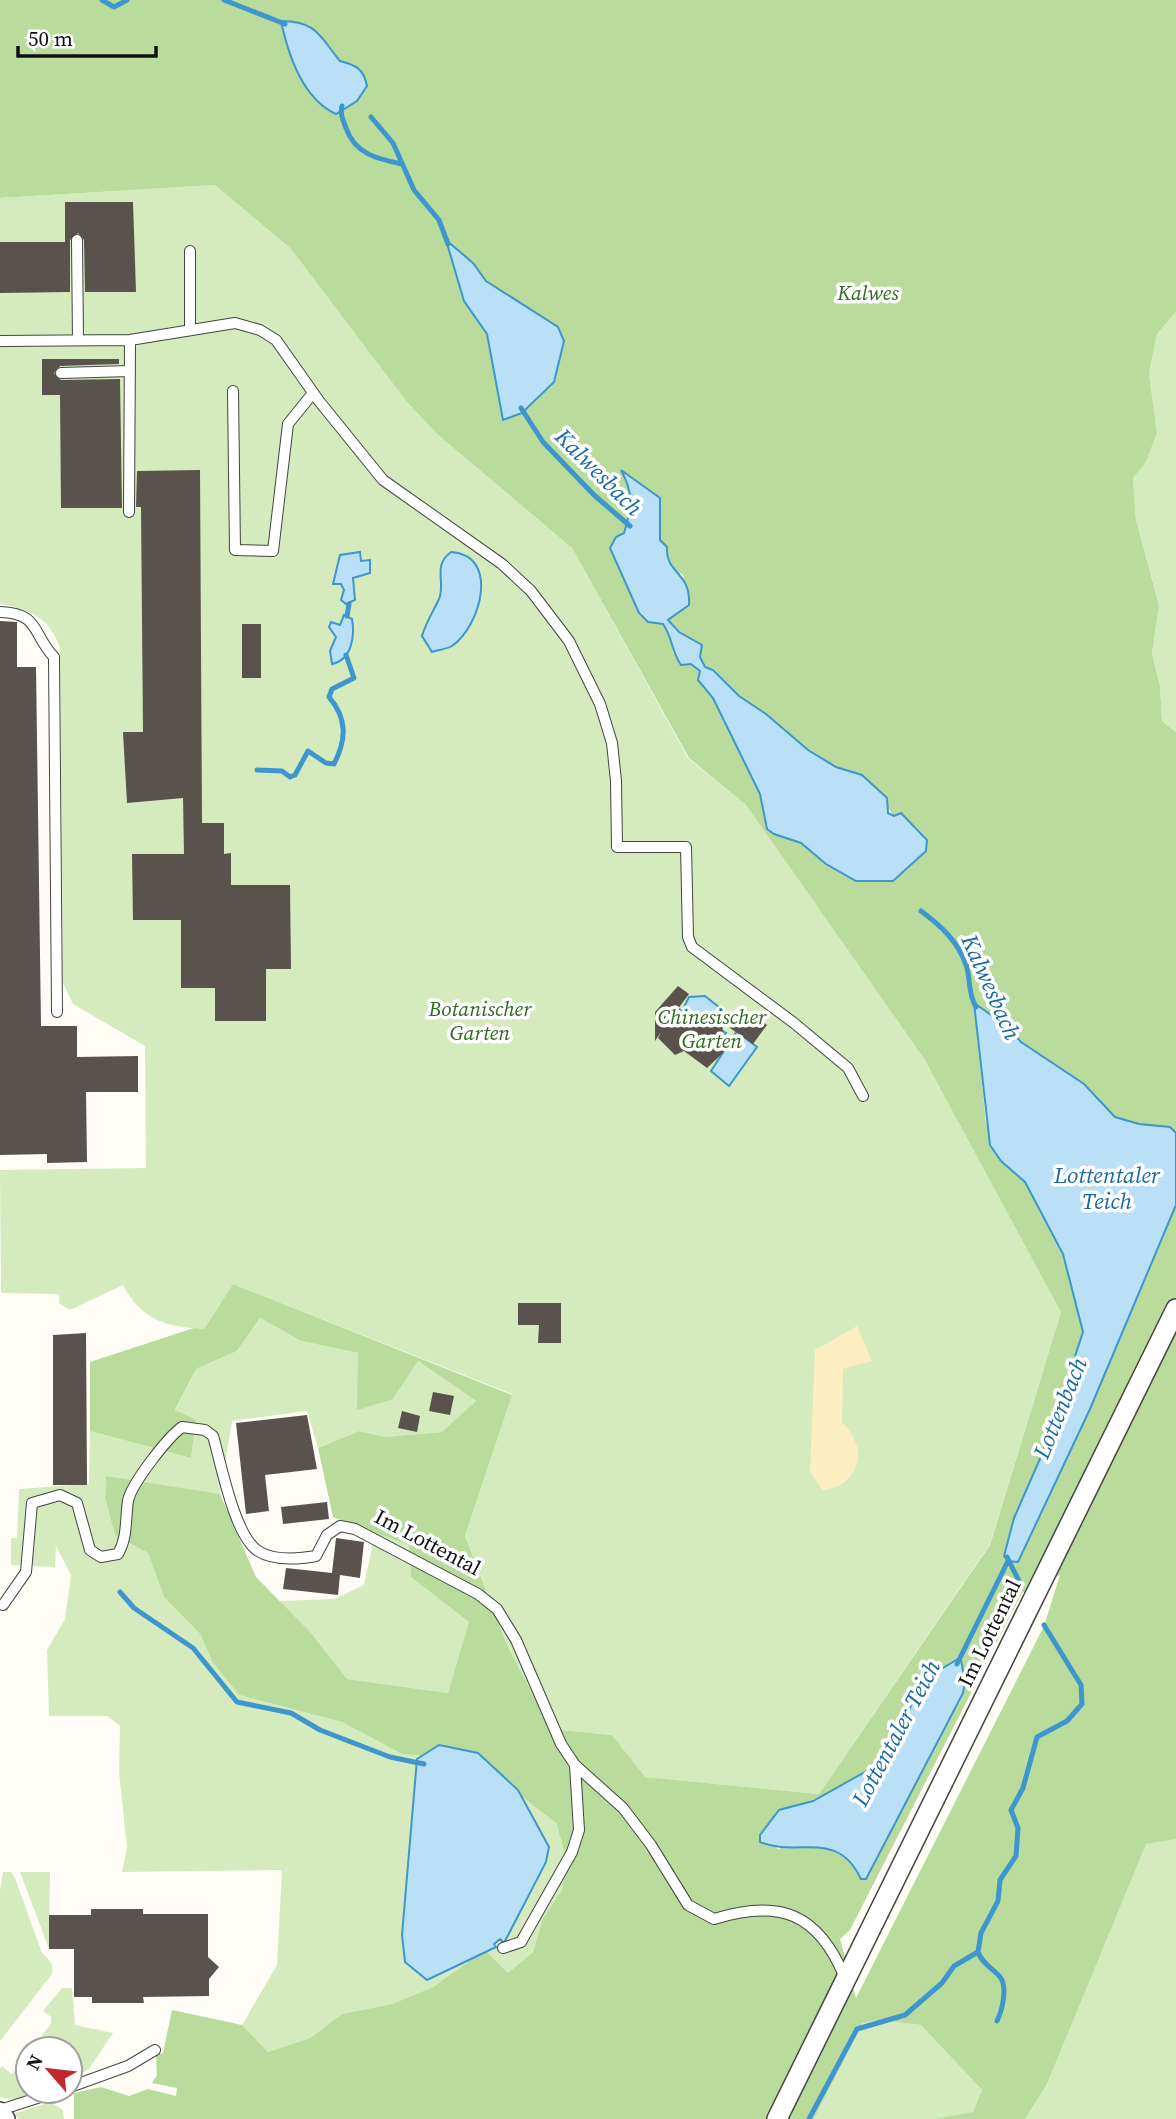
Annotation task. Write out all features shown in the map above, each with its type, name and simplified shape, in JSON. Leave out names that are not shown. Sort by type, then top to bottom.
[{"type":"street","name":"Im Lottental","points":[[777,2119],[1176,1309]]},
{"type":"street","points":[[0,2111],[5,2119]]},
{"type":"lane","points":[[77,240],[78,340]]},
{"type":"lane","points":[[190,251],[190,328]]},
{"type":"lane","points":[[0,341],[130,340],[190,328],[234,323],[260,330],[276,340],[313,393],[383,480],[502,564],[530,591],[554,621],[574,650],[600,704],[612,743],[616,781],[617,847],[686,847],[688,937],[692,947],[794,1023],[848,1068],[863,1096]]},
{"type":"lane","points":[[129,512],[130,340]]},
{"type":"lane","points":[[61,373],[130,371]]},
{"type":"lane","points":[[233,391],[235,550],[274,551],[288,424],[313,393]]},
{"type":"lane","points":[[0,612],[16,613],[32,621],[40,632],[42,645],[54,657],[57,1012]]},
{"type":"lane","name":"Im Lottental","points":[[3,1605],[26,1572],[32,1503],[60,1495],[77,1503],[90,1550],[101,1558],[118,1554],[125,1541],[128,1497],[166,1438],[182,1427],[205,1430],[213,1436],[243,1533],[258,1551],[296,1559],[316,1556],[327,1535],[340,1526],[355,1529],[478,1594],[497,1609],[516,1640],[561,1744],[575,1765],[623,1808],[651,1845],[688,1905],[714,1919],[748,1909],[765,1908],[795,1917],[834,1950],[845,1979]]},
{"type":"lane","points":[[503,1948],[521,1942],[572,1852],[579,1830],[575,1765]]},
{"type":"lane","points":[[84,2082],[128,2066],[155,2050]]},
{"type":"lane","points":[[0,2111],[18,2105]]},
{"type":"green space","name":"Kalwes","points":[[0,0],[1176,0],[1176,312],[1157,334],[1149,373],[1157,433],[1146,462],[1133,478],[1136,520],[1159,605],[1152,654],[1160,686],[1162,721],[1176,732],[1176,1133],[1170,1127],[1139,1124],[1115,1117],[1084,1084],[1021,1042],[1007,1026],[974,1004],[986,1123],[1001,1161],[1025,1182],[1063,1254],[1083,1332],[1043,1452],[1014,1518],[1090,1409],[1176,1205],[1176,1839],[1146,1844],[1047,2084],[1025,2119],[933,2119],[973,2112],[982,2090],[921,2025],[877,2020],[862,2023],[814,2119],[74,2119],[74,2105],[84,2105],[84,2091],[101,2087],[129,2096],[148,2089],[176,2096],[177,2088],[152,2083],[157,2075],[156,2055],[163,2053],[172,2010],[242,2025],[268,2052],[310,2038],[342,2014],[392,2004],[433,1987],[485,1950],[508,1973],[533,1952],[543,1918],[562,1890],[566,1857],[556,1823],[476,1761],[402,1754],[342,1722],[239,1695],[213,1663],[200,1634],[164,1597],[148,1553],[115,1535],[105,1498],[106,1476],[220,1494],[256,1577],[309,1631],[347,1679],[448,1693],[469,1622],[411,1577],[409,1545],[333,1517],[318,1448],[359,1431],[385,1437],[442,1432],[476,1401],[418,1361],[393,1399],[357,1410],[358,1353],[301,1341],[260,1318],[237,1351],[196,1369],[175,1410],[196,1420],[191,1458],[90,1431],[90,1362],[194,1328],[204,1329],[233,1284],[512,1395],[465,1536],[507,1645],[551,1729],[612,1735],[645,1777],[819,1794],[990,1545],[1061,1312],[925,1060],[746,805],[689,758],[572,548],[437,434],[406,401],[291,249],[215,185],[0,198]],"holes":[[[447,241],[473,263],[486,281],[558,327],[504,419],[487,334],[464,301]],[[622,472],[660,498],[660,540],[667,547],[670,564],[683,575],[689,605],[668,619],[679,632],[702,645],[700,657],[705,667],[714,670],[739,696],[766,714],[808,750],[836,767],[862,775],[894,816],[826,864],[801,843],[767,829],[760,794],[713,698],[698,680],[700,671],[673,653],[672,637],[663,624],[648,622],[639,613],[616,537],[624,533],[630,509],[630,495]],[[1060,1575],[1044,1626],[856,1998],[840,1939],[850,1930],[1022,1593]],[[958,1659],[965,1681],[963,1693],[866,1879],[861,1879],[846,1859],[826,1848],[802,1845],[777,1849],[779,1810],[815,1799],[866,1772],[893,1745],[919,1693],[930,1680]]]},
{"type":"green space","name":"Botanischer Garten","points":[[215,185],[291,249],[406,401],[437,434],[572,548],[688,758],[746,805],[994,1158],[1061,1312],[990,1544],[819,1794],[644,1777],[612,1735],[551,1729],[507,1645],[465,1536],[512,1394],[233,1284],[204,1329],[178,1326],[156,1319],[138,1306],[123,1285],[70,1310],[59,1303],[59,1294],[1,1293],[0,1170],[146,1168],[145,1046],[73,1004],[63,983],[60,648],[45,622],[30,612],[0,604],[0,198]]},
{"type":"green space","points":[[1176,312],[1176,732],[1162,721],[1160,686],[1152,654],[1159,604],[1136,520],[1133,478],[1146,462],[1157,433],[1149,373],[1157,334]]},
{"type":"green space","points":[[260,1318],[301,1341],[358,1353],[393,1399],[418,1361],[476,1401],[443,1432],[385,1437],[359,1431],[318,1448],[307,1411],[232,1421],[220,1494],[106,1477],[105,1498],[115,1535],[148,1553],[164,1597],[200,1634],[213,1663],[239,1695],[342,1722],[402,1754],[476,1761],[556,1823],[566,1857],[562,1890],[543,1918],[533,1952],[508,1973],[485,1950],[433,1987],[392,2004],[342,2014],[310,2038],[268,2052],[242,2025],[277,1965],[282,1870],[122,1872],[127,1848],[119,1772],[120,1726],[107,1716],[49,1716],[47,1650],[65,1619],[71,1575],[56,1546],[55,1567],[11,1565],[11,1538],[17,1538],[19,1489],[89,1484],[90,1431],[191,1458],[196,1420],[175,1411],[196,1369],[237,1351]]},
{"type":"green space","points":[[376,1529],[409,1545],[411,1577],[470,1622],[448,1693],[347,1679],[279,1601],[334,1599],[364,1585]]},
{"type":"green space","points":[[1176,1839],[1176,2119],[1025,2119],[1047,2084],[1146,1843]]},
{"type":"green space","points":[[3,1872],[11,1872],[15,1878],[42,1953],[52,1967],[52,1974],[0,2041],[0,1890]]},
{"type":"green space","points":[[20,1872],[50,1872],[49,1949]]},
{"type":"green space","points":[[62,1988],[72,1988],[75,2025],[113,2033],[89,2069],[84,2072],[84,2035],[42,2035],[51,2024],[51,2017],[43,2011]]},
{"type":"green space","points":[[877,2020],[921,2025],[982,2090],[973,2112],[933,2119],[814,2119],[862,2022]]},
{"type":"green space","points":[[2,2066],[12,2074],[14,2071],[14,2100],[0,2097],[0,2068]]},
{"type":"green space","points":[[41,2105],[56,2105],[63,2110],[64,2119],[18,2119],[15,2113]]},
{"type":"sand","points":[[857,1326],[872,1361],[843,1369],[842,1422],[854,1438],[857,1464],[848,1479],[837,1487],[823,1491],[810,1472],[815,1350]]},
{"type":"water","points":[[281,21],[310,27],[340,61],[355,66],[361,72],[367,86],[357,101],[336,114],[314,98],[293,61]]},
{"type":"water","points":[[446,240],[473,263],[486,281],[558,327],[564,341],[554,382],[522,413],[503,420],[487,334],[464,301]]},
{"type":"water","points":[[621,470],[660,498],[660,540],[667,547],[670,563],[686,585],[689,594],[689,605],[668,620],[679,632],[702,645],[700,657],[705,667],[713,670],[739,696],[766,714],[808,750],[836,767],[862,775],[887,798],[888,813],[894,816],[901,813],[927,840],[926,851],[893,881],[856,881],[826,864],[801,843],[767,829],[760,794],[713,698],[698,680],[700,671],[691,664],[681,665],[663,624],[648,622],[639,613],[610,548],[616,537],[624,533],[629,516],[630,494]]},
{"type":"water","points":[[360,552],[361,561],[370,560],[370,573],[353,578],[355,600],[346,604],[341,600],[344,590],[341,584],[333,584],[340,555]]},
{"type":"water","points":[[451,552],[466,556],[476,565],[481,593],[471,623],[462,636],[452,646],[432,652],[422,636],[441,593],[442,563]]},
{"type":"water","points":[[344,615],[352,619],[351,646],[344,658],[332,664],[330,651],[336,637],[329,627],[331,622],[340,625]]},
{"type":"water","points":[[705,996],[725,1012],[721,1018],[713,1018],[711,1024],[726,1033],[721,1040],[725,1044],[666,1009],[675,1006],[682,1011],[689,997]]},
{"type":"water","name":"Lottentaler Teich","points":[[974,1003],[1007,1026],[1021,1042],[1084,1084],[1115,1117],[1139,1124],[1170,1127],[1176,1133],[1176,1205],[1090,1409],[1018,1562],[1008,1561],[1004,1556],[1014,1518],[1043,1452],[1083,1332],[1063,1254],[1025,1182],[1001,1161],[990,1145]]},
{"type":"water","points":[[742,1023],[741,1035],[757,1047],[729,1086],[711,1071]]},
{"type":"water","name":"Lottentaler Teich","points":[[958,1659],[961,1660],[965,1681],[963,1693],[866,1879],[861,1879],[851,1863],[829,1849],[774,1846],[760,1842],[760,1835],[779,1810],[813,1801],[872,1768],[903,1731],[911,1705],[923,1689],[941,1669]]},
{"type":"water","points":[[439,1745],[478,1753],[518,1790],[549,1847],[546,1862],[504,1943],[500,1939],[494,1944],[496,1947],[427,1980],[405,1962],[402,1935],[417,1759]]},
{"type":"building","points":[[65,202],[133,202],[136,292],[85,292],[84,240],[78,233],[70,240],[70,292],[0,293],[0,242],[65,242]]},
{"type":"building","points":[[42,359],[119,359],[119,364],[60,366],[54,373],[61,380],[120,379],[122,508],[61,508],[60,395],[42,395]]},
{"type":"building","points":[[200,470],[202,823],[224,823],[224,854],[231,853],[231,885],[290,885],[291,969],[266,969],[266,1021],[215,1021],[215,988],[181,988],[181,920],[133,920],[132,854],[184,854],[183,798],[127,803],[123,732],[143,732],[141,507],[136,507],[137,471]]},
{"type":"building","points":[[0,621],[17,622],[17,667],[36,667],[41,1026],[77,1026],[77,1057],[138,1056],[138,1092],[86,1092],[87,1162],[47,1163],[47,1154],[0,1155]]},
{"type":"building","points":[[242,624],[261,624],[261,678],[242,678]]},
{"type":"building","points":[[678,986],[689,994],[674,1014],[721,1021],[727,1049],[707,1068],[684,1051],[675,1055],[658,1038],[661,1032],[655,1041],[655,1012]]},
{"type":"building","points":[[741,1014],[751,1021],[755,1016],[767,1025],[753,1044],[730,1028]]},
{"type":"building","points":[[518,1303],[561,1303],[561,1343],[538,1343],[539,1325],[518,1325]]},
{"type":"building","points":[[86,1333],[87,1485],[53,1485],[53,1335]]},
{"type":"building","points":[[433,1392],[454,1396],[450,1415],[429,1411]]},
{"type":"building","points":[[402,1411],[420,1416],[417,1432],[398,1428]]},
{"type":"building","points":[[307,1415],[317,1469],[265,1475],[269,1511],[246,1514],[236,1423]]},
{"type":"building","points":[[327,1502],[329,1519],[283,1524],[281,1507]]},
{"type":"building","points":[[336,1538],[364,1542],[360,1578],[340,1575],[338,1595],[283,1589],[286,1568],[332,1573]]},
{"type":"building","points":[[91,1909],[143,1909],[143,1914],[208,1914],[208,1957],[219,1967],[209,1979],[209,1996],[143,1997],[144,2003],[92,2003],[92,1997],[74,1997],[74,1949],[49,1949],[49,1915],[91,1915]]},
{"type":"waterway","name":"Kalwesbach","points":[[102,0],[114,7],[127,0]]},
{"type":"waterway","name":"Kalwesbach","points":[[224,0],[285,24]]},
{"type":"waterway","name":"Kalwesbach","points":[[342,106],[343,120],[355,144],[368,154],[402,164]]},
{"type":"waterway","name":"Kalwesbach","points":[[371,117],[393,143],[414,190],[439,220],[448,244]]},
{"type":"waterway","name":"Kalwesbach","points":[[521,408],[543,442],[594,495],[630,526]]},
{"type":"waterway","points":[[347,616],[349,604]]},
{"type":"waterway","points":[[257,770],[282,771],[290,777],[295,775],[308,751],[326,763],[334,764],[341,746],[343,729],[339,713],[329,697],[332,689],[354,678],[346,655]]},
{"type":"waterway","name":"Kalwesbach","points":[[921,911],[941,928],[963,956],[971,996],[976,1007]]},
{"type":"waterway","name":"Lottenbach","points":[[1007,1557],[1020,1583]]},
{"type":"waterway","name":"Lottentaler Teich","points":[[957,1664],[1008,1561]]},
{"type":"waterway","points":[[120,1592],[134,1608],[193,1648],[237,1702],[291,1713],[320,1730],[390,1757],[424,1764]]},
{"type":"waterway","name":"Lottenbach","points":[[809,2119],[857,2029],[905,2015],[942,1983],[954,1966],[978,1952],[981,1933],[998,1901],[1000,1880],[1016,1856],[1018,1828],[1011,1810],[1023,1788],[1037,1737],[1067,1721],[1082,1704],[1081,1685],[1044,1625]]},
{"type":"waterway","points":[[978,1952],[997,1974],[1004,1987],[997,2021]]},
{"type":"park label","name":"Chinesischer Garten","points":[[712,1028]]}]
